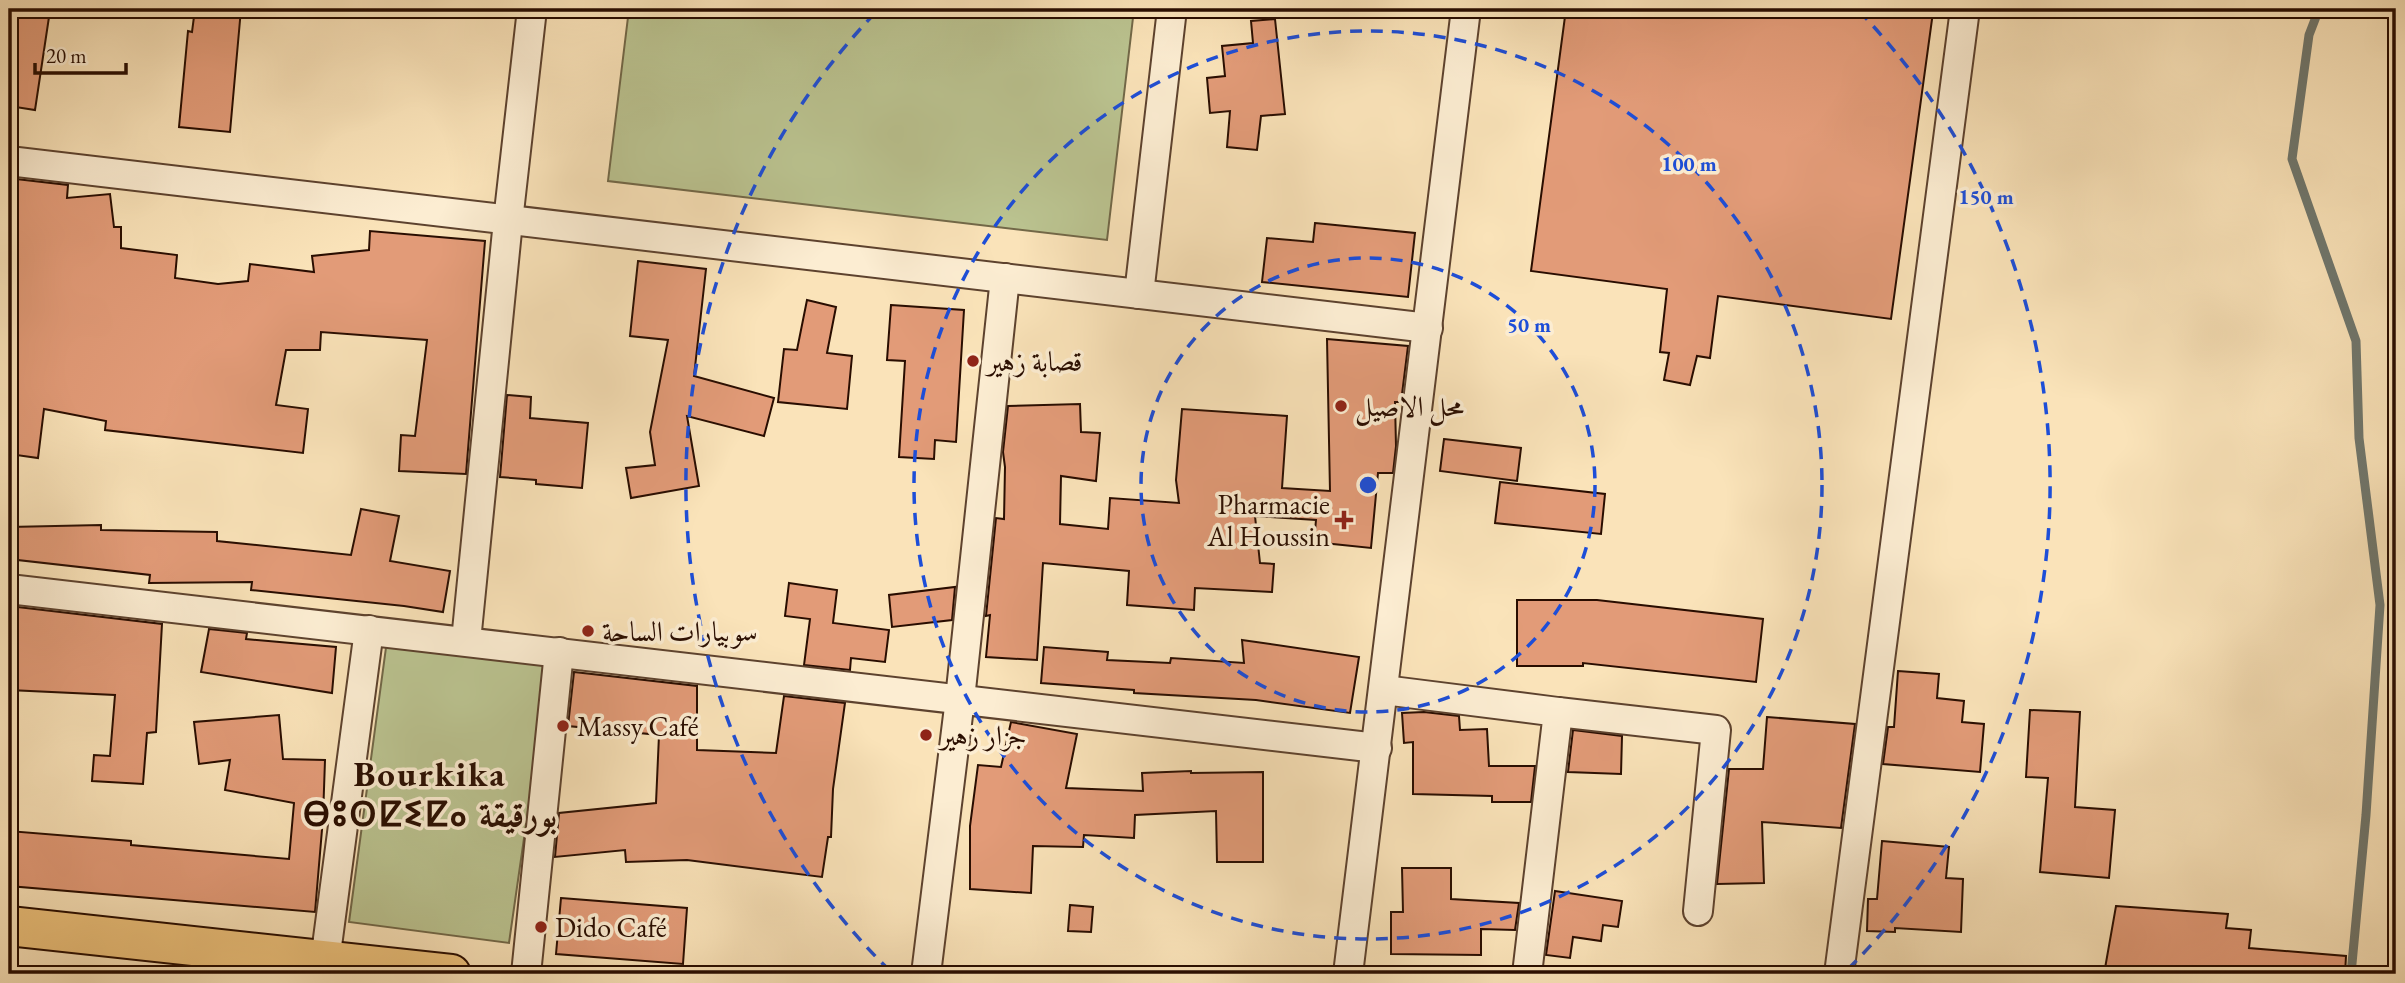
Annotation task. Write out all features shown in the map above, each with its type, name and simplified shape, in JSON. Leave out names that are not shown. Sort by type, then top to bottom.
[{"type":"main road","points":[[9,926],[451,974]]},
{"type":"street","points":[[466,641],[532,9]]},
{"type":"street","points":[[1139,294],[1172,9]]},
{"type":"street","points":[[1348,974],[1466,9]]},
{"type":"street","points":[[1839,974],[1965,9]]},
{"type":"street","points":[[9,162],[1428,328]]},
{"type":"street","points":[[926,974],[960,699],[1005,278]]},
{"type":"street","points":[[9,589],[1377,748]]},
{"type":"street","points":[[325,961],[369,630]]},
{"type":"street","points":[[526,974],[559,652]]},
{"type":"street","points":[[1384,690],[1716,730],[1698,911]]},
{"type":"street","points":[[1527,974],[1558,712]]},
{"type":"green space","points":[[629,9],[1134,9],[1107,240],[608,181]]},
{"type":"green space","points":[[387,640],[550,657],[509,943],[349,922]]},
{"type":"building","points":[[195,9],[241,9],[230,132],[179,127],[188,31],[192,32]]},
{"type":"building","points":[[1566,9],[1911,9],[1933,12],[1891,319],[1718,296],[1710,358],[1697,356],[1690,385],[1664,380],[1669,353],[1660,352],[1667,289],[1531,271]]},
{"type":"building","points":[[9,11],[49,17],[35,110],[9,106]]},
{"type":"building","points":[[1275,19],[1285,114],[1261,116],[1257,150],[1227,147],[1230,111],[1210,113],[1207,78],[1225,76],[1222,46],[1253,43],[1251,21]]},
{"type":"building","points":[[16,179],[68,185],[67,198],[110,194],[114,227],[121,227],[121,248],[177,255],[175,278],[218,284],[248,281],[250,264],[314,272],[312,256],[369,250],[370,231],[485,241],[466,474],[399,471],[401,435],[415,436],[427,340],[321,332],[320,350],[286,350],[276,405],[308,409],[303,453],[105,430],[106,421],[44,409],[38,458],[9,454],[9,236]]},
{"type":"building","points":[[1315,223],[1415,233],[1408,297],[1262,282],[1267,238],[1313,242]]},
{"type":"building","points":[[638,261],[706,269],[694,376],[774,398],[764,436],[687,416],[699,486],[631,498],[626,468],[655,465],[650,432],[668,340],[630,336]]},
{"type":"building","points":[[807,300],[836,307],[827,353],[852,356],[847,409],[778,402],[784,349],[797,350]]},
{"type":"building","points":[[891,305],[964,310],[956,442],[935,440],[934,459],[899,457],[905,361],[887,360]]},
{"type":"building","points":[[1327,339],[1408,346],[1401,402],[1395,402],[1396,446],[1393,473],[1378,473],[1371,548],[1314,542],[1316,520],[1255,516],[1260,563],[1274,564],[1272,592],[1195,588],[1194,610],[1127,605],[1129,571],[1043,563],[1037,660],[986,657],[990,615],[986,616],[996,518],[1004,519],[1003,452],[1008,406],[1080,404],[1081,432],[1100,433],[1096,481],[1061,476],[1060,524],[1108,529],[1110,498],[1179,503],[1176,480],[1182,409],[1287,416],[1282,488],[1330,491]]},
{"type":"building","points":[[507,395],[531,397],[530,418],[588,423],[582,488],[536,484],[536,480],[500,477]]},
{"type":"building","points":[[1444,439],[1521,448],[1517,481],[1440,471]]},
{"type":"building","points":[[1500,482],[1605,494],[1601,534],[1495,523]]},
{"type":"building","points":[[361,509],[399,516],[390,561],[450,571],[443,612],[251,590],[252,582],[149,583],[150,575],[9,559],[9,527],[101,525],[101,530],[217,532],[217,541],[351,555]]},
{"type":"building","points":[[789,583],[837,590],[833,623],[889,630],[885,662],[851,658],[850,670],[804,665],[810,619],[785,616]]},
{"type":"building","points":[[955,587],[952,620],[892,627],[889,595]]},
{"type":"building","points":[[1517,600],[1597,600],[1763,619],[1756,682],[1583,663],[1583,666],[1517,666]]},
{"type":"building","points":[[9,606],[162,624],[156,732],[147,733],[143,784],[92,781],[94,755],[110,756],[115,695],[9,690]]},
{"type":"building","points":[[209,629],[247,633],[246,639],[336,647],[332,693],[201,672]]},
{"type":"building","points":[[1242,640],[1359,657],[1350,713],[1256,700],[1134,693],[1134,690],[1041,683],[1044,647],[1108,652],[1107,660],[1170,663],[1171,658],[1244,663]]},
{"type":"building","points":[[1898,671],[1939,674],[1937,698],[1964,701],[1962,722],[1984,724],[1980,772],[1883,764],[1888,727],[1894,727]]},
{"type":"building","points":[[574,672],[697,686],[697,750],[776,753],[784,696],[845,703],[833,789],[831,837],[828,837],[822,877],[687,860],[626,862],[625,850],[555,857],[559,813],[656,803],[659,735],[568,726]]},
{"type":"building","points":[[2030,710],[2080,712],[2075,807],[2115,810],[2109,878],[2040,872],[2048,778],[2026,777]]},
{"type":"building","points":[[1424,712],[1459,716],[1460,730],[1487,729],[1489,766],[1535,766],[1531,802],[1492,802],[1492,796],[1413,794],[1413,742],[1404,743],[1402,713]]},
{"type":"building","points":[[279,715],[283,759],[325,760],[315,912],[9,886],[9,831],[131,841],[131,845],[289,859],[294,803],[225,790],[230,760],[199,764],[194,722]]},
{"type":"building","points":[[1767,717],[1855,724],[1841,828],[1762,822],[1764,883],[1717,884],[1729,769],[1763,769]]},
{"type":"building","points":[[1011,722],[1077,734],[1066,788],[1143,791],[1142,773],[1263,772],[1263,862],[1217,862],[1216,811],[1135,815],[1134,838],[1084,835],[1083,847],[1033,846],[1031,893],[970,889],[970,826],[978,765],[1001,767]]},
{"type":"building","points":[[1573,730],[1622,736],[1621,774],[1568,772]]},
{"type":"building","points":[[1882,841],[1949,847],[1946,878],[1963,879],[1961,932],[1895,928],[1895,932],[1867,931],[1868,899],[1877,899]]},
{"type":"building","points":[[1402,868],[1451,868],[1451,899],[1519,903],[1515,930],[1481,929],[1481,955],[1391,954],[1391,912],[1403,912]]},
{"type":"building","points":[[1555,891],[1622,901],[1618,927],[1603,925],[1601,941],[1573,937],[1570,958],[1546,955]]},
{"type":"building","points":[[561,898],[687,908],[683,964],[556,954]]},
{"type":"building","points":[[1070,905],[1093,907],[1091,932],[1068,931]]},
{"type":"building","points":[[2116,906],[2228,914],[2226,928],[2251,930],[2249,948],[2346,956],[2345,974],[2104,974]]},
{"type":"waterway","points":[[2319,9],[2309,35],[2292,159],[2356,341],[2359,438],[2380,605],[2366,815],[2351,974]]},
{"type":"place","name":"قصابة زهير","points":[[973,361]]},
{"type":"place","name":"محل الاصيل","points":[[1341,406]]},
{"type":"place","name":"Pharmacie Al Houssin","points":[[1344,520]]},
{"type":"place","name":"سوبيارات الساحة","points":[[588,631]]},
{"type":"place","name":"Massy Café","points":[[563,726]]},
{"type":"place","name":"جزار زهير","points":[[926,735]]},
{"type":"place","name":"Dido Café","points":[[541,927]]},
{"type":"district","name":"Bourkika ⴱⵓⵔⵇⵉⵇⴰ بورقيقة","points":[[430,794]]}]
